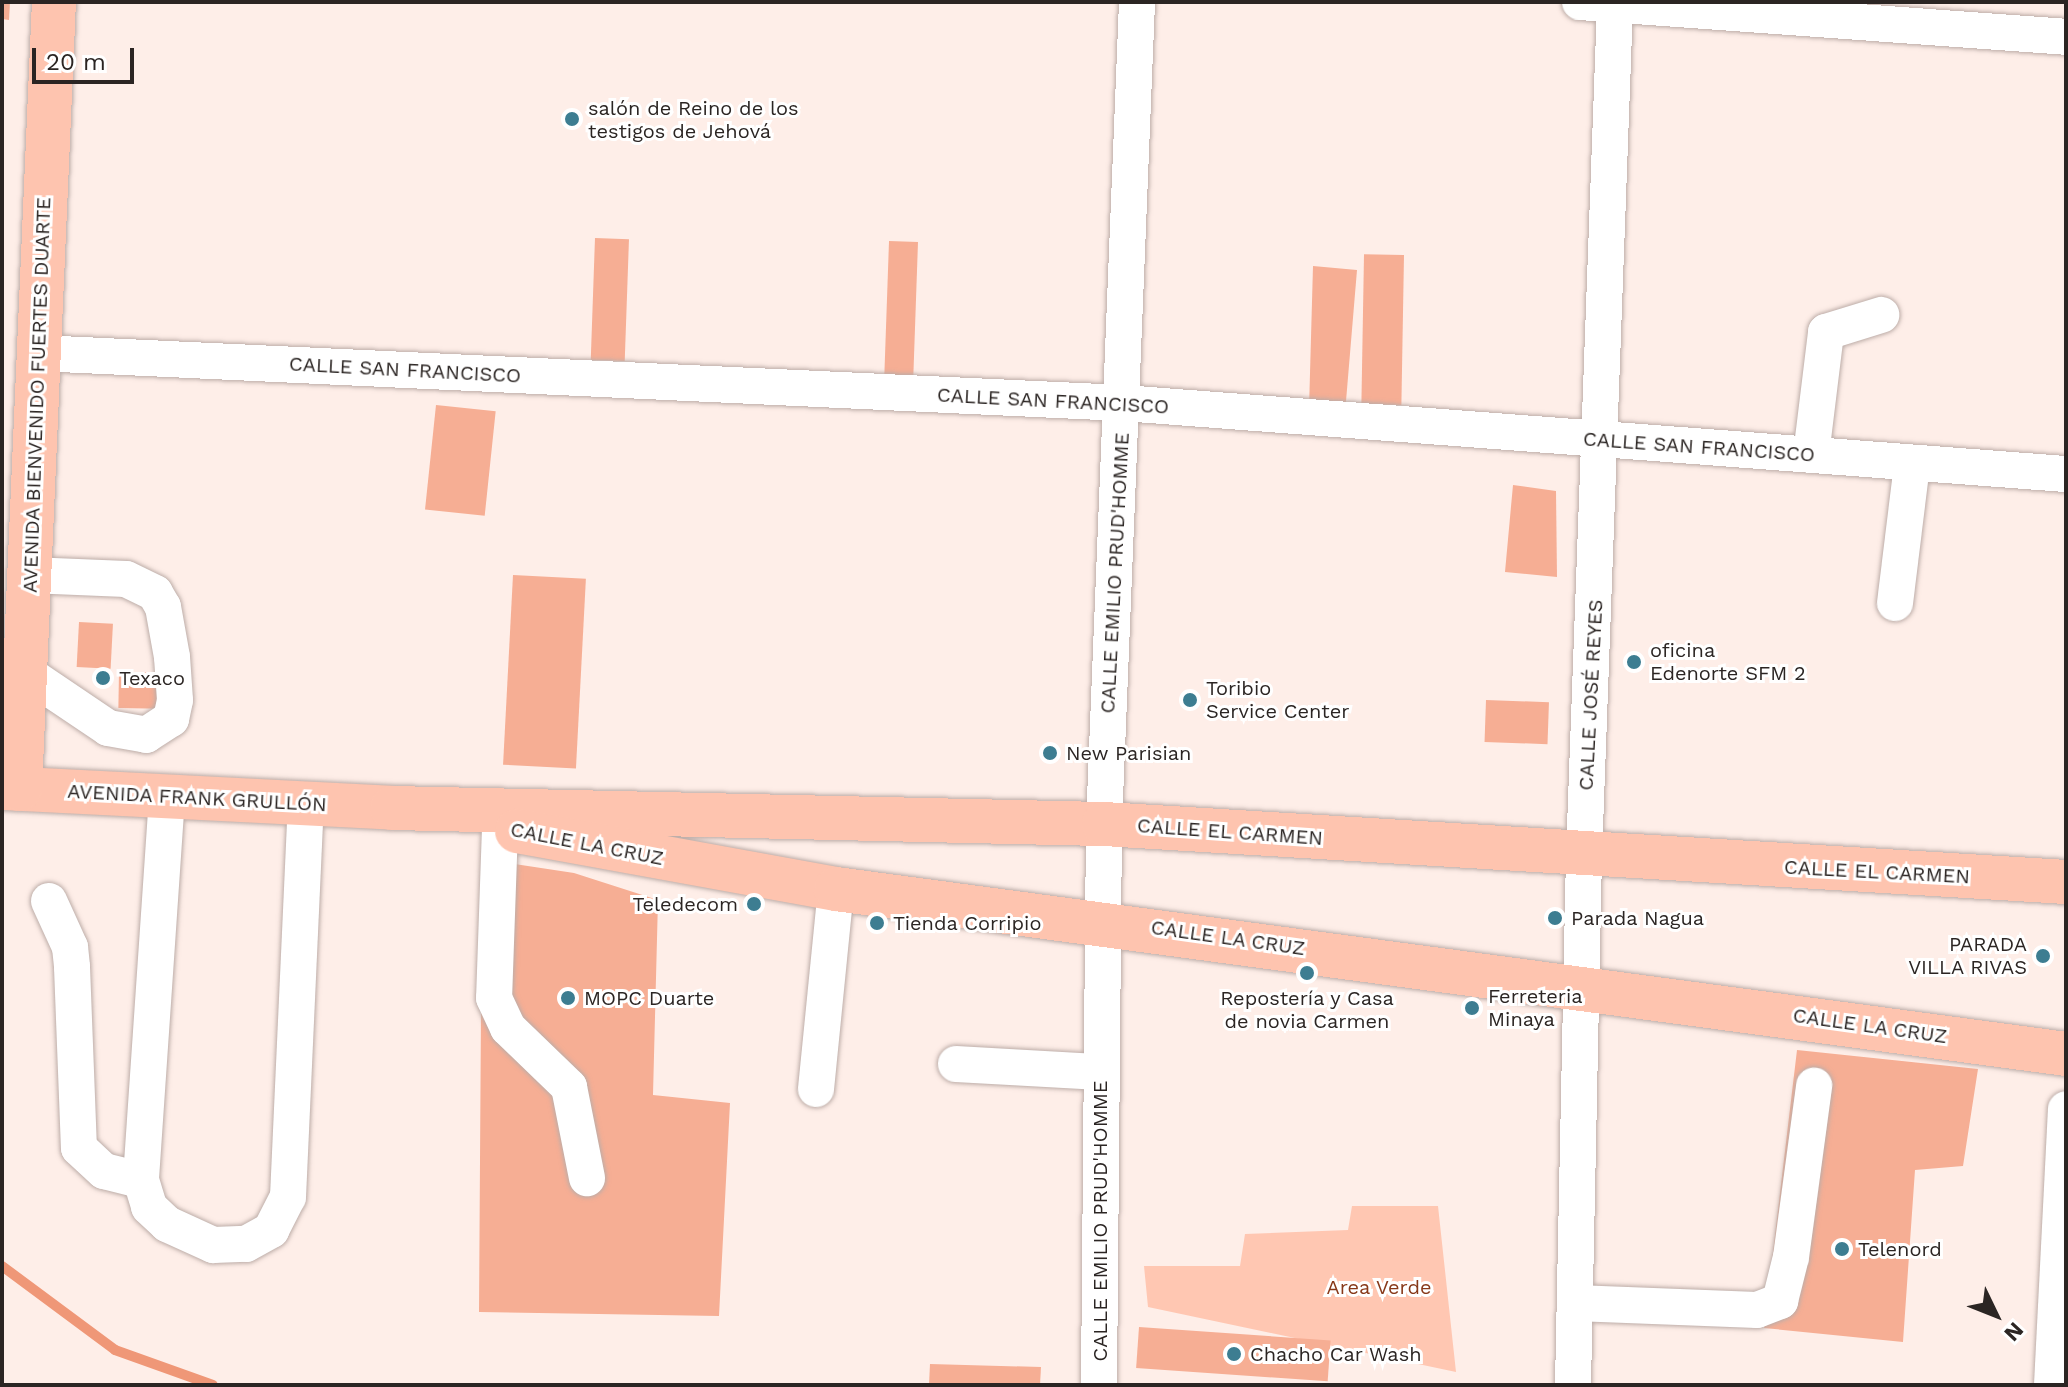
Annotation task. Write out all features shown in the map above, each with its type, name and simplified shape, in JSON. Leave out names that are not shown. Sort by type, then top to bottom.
[{"type":"main road","name":"AVENIDA BIENVENIDO FUERTES DUARTE","points":[[11,788],[25,672],[54,2]]},
{"type":"main road","name":"AVENIDA FRANK GRULLÓN","points":[[11,788],[392,808]]},
{"type":"main road","name":"CALLE EL CARMEN","points":[[392,808],[1104,824],[2066,882]]},
{"type":"main road","name":"CALLE LA CRUZ","points":[[392,808],[836,889],[1102,921],[2066,1054]]},
{"type":"street","name":"CALLE EMILIO PRUD'HOMME","points":[[1099,1385],[1104,824],[1137,2]]},
{"type":"street","points":[[1580,2],[1928,14],[2066,37]]},
{"type":"street","name":"CALLE JOSÉ REYES","points":[[1573,1385],[1584,855],[1602,439],[1615,5]]},
{"type":"street","points":[[1811,455],[1826,332],[1881,315]]},
{"type":"street","name":"CALLE SAN FRANCISCO","points":[[38,353],[1123,403],[2066,474]]},
{"type":"street","points":[[1895,603],[1912,464]]},
{"type":"street","points":[[25,672],[108,728],[146,735],[171,719],[175,700],[169,636],[155,593],[126,579],[29,575]]},
{"type":"street","points":[[167,797],[141,1180],[149,1207],[167,1224],[213,1245],[246,1244],[271,1230],[288,1197],[306,803]]},
{"type":"street","points":[[500,828],[494,998],[508,1028],[569,1087],[587,1178]]},
{"type":"street","points":[[816,1089],[836,889]]},
{"type":"street","points":[[49,901],[70,947],[79,1148],[104,1171],[141,1180]]},
{"type":"street","points":[[956,1064],[1101,1072]]},
{"type":"street","points":[[1575,1303],[1757,1310],[1780,1301],[1791,1257],[1814,1086]]},
{"type":"street","points":[[2052,1385],[2066,1109]]},
{"type":"green space","name":"Area Verde","points":[[1352,1206],[1438,1206],[1456,1372],[1148,1307],[1144,1266],[1240,1266],[1245,1234],[1348,1230]]},
{"type":"building","points":[[2,2],[10,2],[9,20],[2,19]]},
{"type":"building","points":[[595,238],[629,239],[625,361],[591,360]]},
{"type":"building","points":[[889,241],[918,242],[913,381],[884,380]]},
{"type":"building","points":[[1364,254],[1404,255],[1401,405],[1361,404]]},
{"type":"building","points":[[1313,266],[1357,270],[1345,413],[1309,409]]},
{"type":"building","points":[[436,405],[496,411],[485,516],[425,509]]},
{"type":"building","points":[[1513,485],[1556,491],[1557,577],[1505,572]]},
{"type":"building","points":[[513,575],[586,579],[576,769],[503,765]]},
{"type":"building","points":[[79,622],[113,624],[111,669],[77,667]]},
{"type":"building","points":[[119,672],[163,673],[162,709],[118,708]]},
{"type":"building","points":[[1486,700],[1549,702],[1547,744],[1485,742]]},
{"type":"building","name":"MOPC Duarte","points":[[482,859],[574,873],[658,900],[653,1095],[730,1103],[719,1316],[479,1312]]},
{"type":"building","name":"Telenord","points":[[1797,1050],[1978,1069],[1963,1166],[1915,1170],[1903,1342],[1764,1328]]},
{"type":"building","name":"Chacho Car Wash","points":[[1139,1327],[1331,1340],[1328,1381],[1136,1368]]},
{"type":"building","points":[[930,1364],[1041,1367],[1040,1385],[929,1385]]},
{"type":"waterway","points":[[2,1266],[115,1350],[213,1385]]},
{"type":"place","name":"salón de Reino de los testigos de Jehová","points":[[572,119]]},
{"type":"place","name":"oficina Edenorte SFM 2","points":[[1634,662]]},
{"type":"place","name":"Texaco","points":[[103,678]]},
{"type":"place","name":"Toribio Service Center","points":[[1190,700]]},
{"type":"place","name":"New Parisian","points":[[1050,753]]},
{"type":"place","name":"Teledecom","points":[[754,904]]},
{"type":"place","name":"Parada Nagua","points":[[1555,918]]},
{"type":"place","name":"Tienda Corripio","points":[[877,923]]},
{"type":"place","name":"PARADA VILLA RIVAS","points":[[2043,956]]},
{"type":"place","name":"Repostería y Casa de novia Carmen","points":[[1307,973]]},
{"type":"place","name":"MOPC Duarte","points":[[568,998]]},
{"type":"place","name":"Ferreteria Minaya","points":[[1472,1008]]},
{"type":"place","name":"Telenord","points":[[1842,1249]]},
{"type":"place","name":"Chacho Car Wash","points":[[1234,1354]]}]
